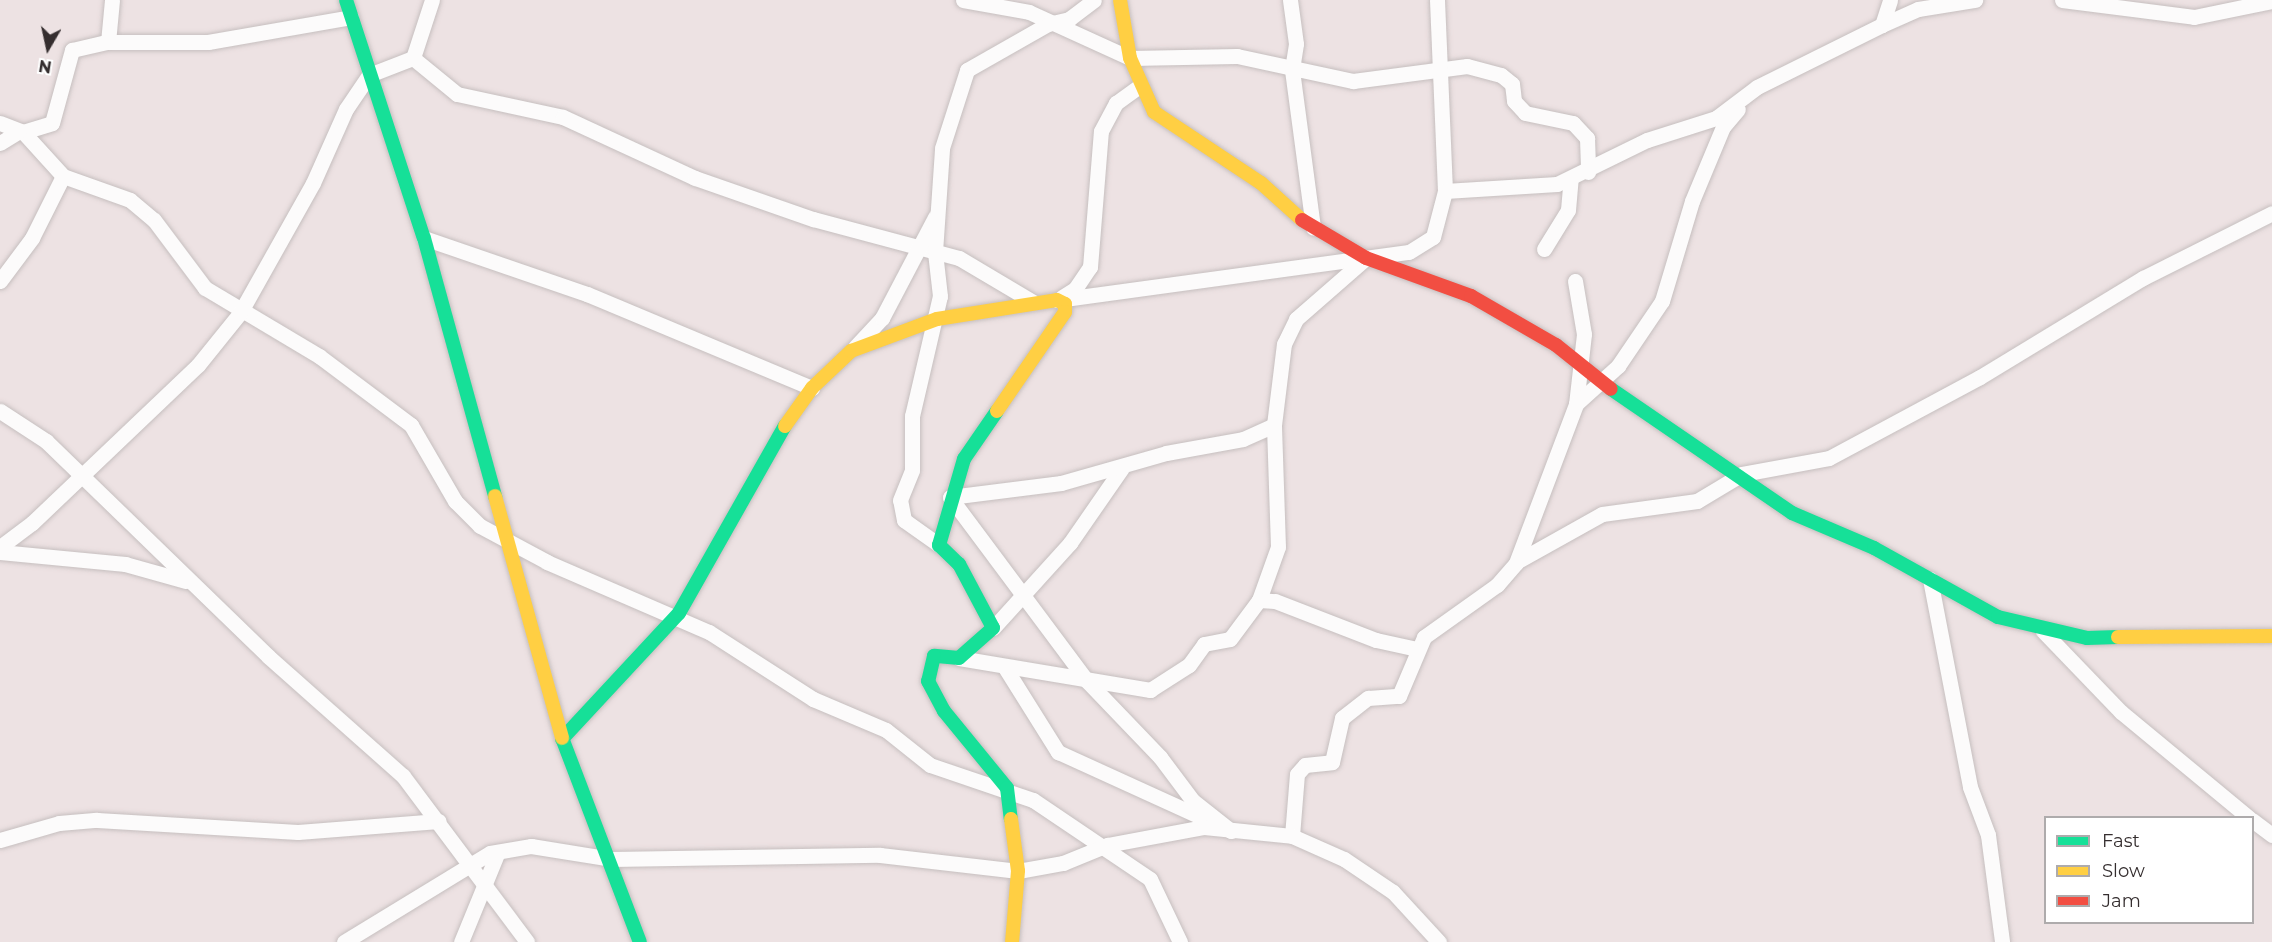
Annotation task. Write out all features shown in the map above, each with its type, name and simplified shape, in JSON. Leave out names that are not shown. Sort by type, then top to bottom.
[{"type":"street","points":[[108,42],[112,0]]},
{"type":"street","points":[[346,0],[424,238],[562,739],[611,859],[640,942]]},
{"type":"street","points":[[0,547],[198,365],[240,313],[369,75],[412,58],[432,0]]},
{"type":"street","points":[[993,628],[959,564],[939,545],[904,520],[900,500],[912,470],[912,416],[937,319],[940,296],[935,252],[942,148],[967,70],[1048,24],[1069,20],[1094,0]]},
{"type":"street","points":[[1120,0],[1130,58],[1139,86],[1154,112],[1261,183],[1314,231],[1366,258],[1471,296],[1556,345],[1600,384],[1652,422],[1742,474],[1792,513],[1930,579],[1998,617],[2041,629],[2087,638],[2272,636]]},
{"type":"street","points":[[851,351],[937,319],[1033,302],[1409,252],[1433,237],[1445,191],[1437,0]]},
{"type":"street","points":[[1882,25],[1890,0]]},
{"type":"street","points":[[1445,191],[1571,178],[1588,172],[1647,140],[1716,118],[1757,87],[1882,25],[1918,9],[1975,0]]},
{"type":"street","points":[[2062,0],[2194,17],[2272,1]]},
{"type":"street","points":[[972,1],[1029,12],[1048,24],[1130,58],[1237,56],[1292,70],[1353,81],[1467,66],[1501,75],[1512,84],[1515,101],[1525,113],[1573,123],[1587,138],[1588,172]]},
{"type":"street","points":[[1293,3],[1292,70],[1314,231]]},
{"type":"street","points":[[0,143],[23,132],[52,123],[72,50],[108,42],[208,42],[351,17]]},
{"type":"street","points":[[412,58],[457,94],[563,117],[695,178],[813,219],[959,258],[1033,302]]},
{"type":"street","points":[[1057,300],[1075,289],[1090,267],[1101,131],[1116,103],[1139,86]]},
{"type":"street","points":[[1576,404],[1600,384],[1662,301],[1692,201],[1723,127],[1757,87]]},
{"type":"street","points":[[0,123],[23,132],[63,176],[130,200],[154,220],[205,288],[240,313],[319,356],[411,425],[455,501],[507,543],[709,632],[813,699],[886,730],[930,765],[1007,788],[1107,845],[1150,879],[1180,942]]},
{"type":"street","points":[[0,128],[23,132]]},
{"type":"street","points":[[0,280],[33,238],[63,176]]},
{"type":"street","points":[[1544,249],[1568,210],[1571,178]]},
{"type":"street","points":[[562,739],[674,618],[709,568],[762,460],[812,388],[882,318],[937,213]]},
{"type":"street","points":[[1292,836],[1297,774],[1305,765],[1332,762],[1342,718],[1354,705],[1368,698],[1399,696],[1424,637],[1497,585],[1516,563],[1602,514],[1697,501],[1742,474],[1829,458],[1980,377],[2144,278],[2272,213]]},
{"type":"street","points":[[424,238],[587,294],[812,388]]},
{"type":"street","points":[[1012,942],[1018,871],[1007,788],[944,711],[928,681],[934,656],[959,658],[1150,690],[1169,682],[1204,644],[1230,639],[1259,600],[1278,547],[1274,425],[1284,344],[1296,319],[1366,258]]},
{"type":"street","points":[[1516,563],[1576,404],[1584,334],[1575,281]]},
{"type":"street","points":[[939,545],[950,497],[964,459],[1065,312],[1065,304],[1057,300]]},
{"type":"street","points":[[0,411],[46,441],[189,582],[403,776],[470,865],[481,885],[527,942]]},
{"type":"street","points":[[950,497],[1061,483],[1243,439],[1274,425]]},
{"type":"street","points":[[959,658],[993,628],[1070,543],[1122,468]]},
{"type":"street","points":[[950,497],[1087,681],[1160,757],[1193,801],[1231,831]]},
{"type":"street","points":[[0,552],[125,564],[189,582]]},
{"type":"street","points":[[1930,579],[1970,787],[1988,835],[2002,942]]},
{"type":"street","points":[[1259,600],[1417,649]]},
{"type":"street","points":[[2041,629],[2121,712],[2247,816]]},
{"type":"street","points":[[1004,666],[1058,752],[1231,831]]},
{"type":"street","points":[[0,840],[59,823],[97,820],[298,832],[438,821]]},
{"type":"street","points":[[2254,821],[2272,835]]},
{"type":"street","points":[[344,942],[470,865],[498,852],[531,846],[611,859],[880,855],[1018,871],[1063,863],[1107,845],[1204,827],[1292,836],[1344,859],[1393,892],[1439,942]]},
{"type":"street","points":[[461,942],[481,885],[498,852]]},
{"type":"traffic: fast","points":[[346,0],[424,238],[495,496]]},
{"type":"traffic: fast","points":[[1611,389],[1792,513],[1874,548],[1998,617],[2087,638],[2118,637]]},
{"type":"traffic: fast","points":[[997,411],[964,459],[939,545],[959,564],[993,628],[959,658],[934,656],[928,681],[944,711],[1007,788],[1011,819]]},
{"type":"traffic: fast","points":[[562,739],[679,613],[785,426]]},
{"type":"traffic: fast","points":[[562,738],[640,942]]},
{"type":"traffic: slow","points":[[1120,0],[1130,58],[1154,112],[1261,183],[1302,220]]},
{"type":"traffic: slow","points":[[785,426],[812,388],[851,351],[937,319],[1057,300],[1065,304],[1065,312],[997,411]]},
{"type":"traffic: slow","points":[[495,496],[562,738]]},
{"type":"traffic: slow","points":[[2118,637],[2272,636]]},
{"type":"traffic: slow","points":[[1011,819],[1018,871],[1012,942]]},
{"type":"traffic: jam","points":[[1302,220],[1366,258],[1471,296],[1556,345],[1611,389]]}]
